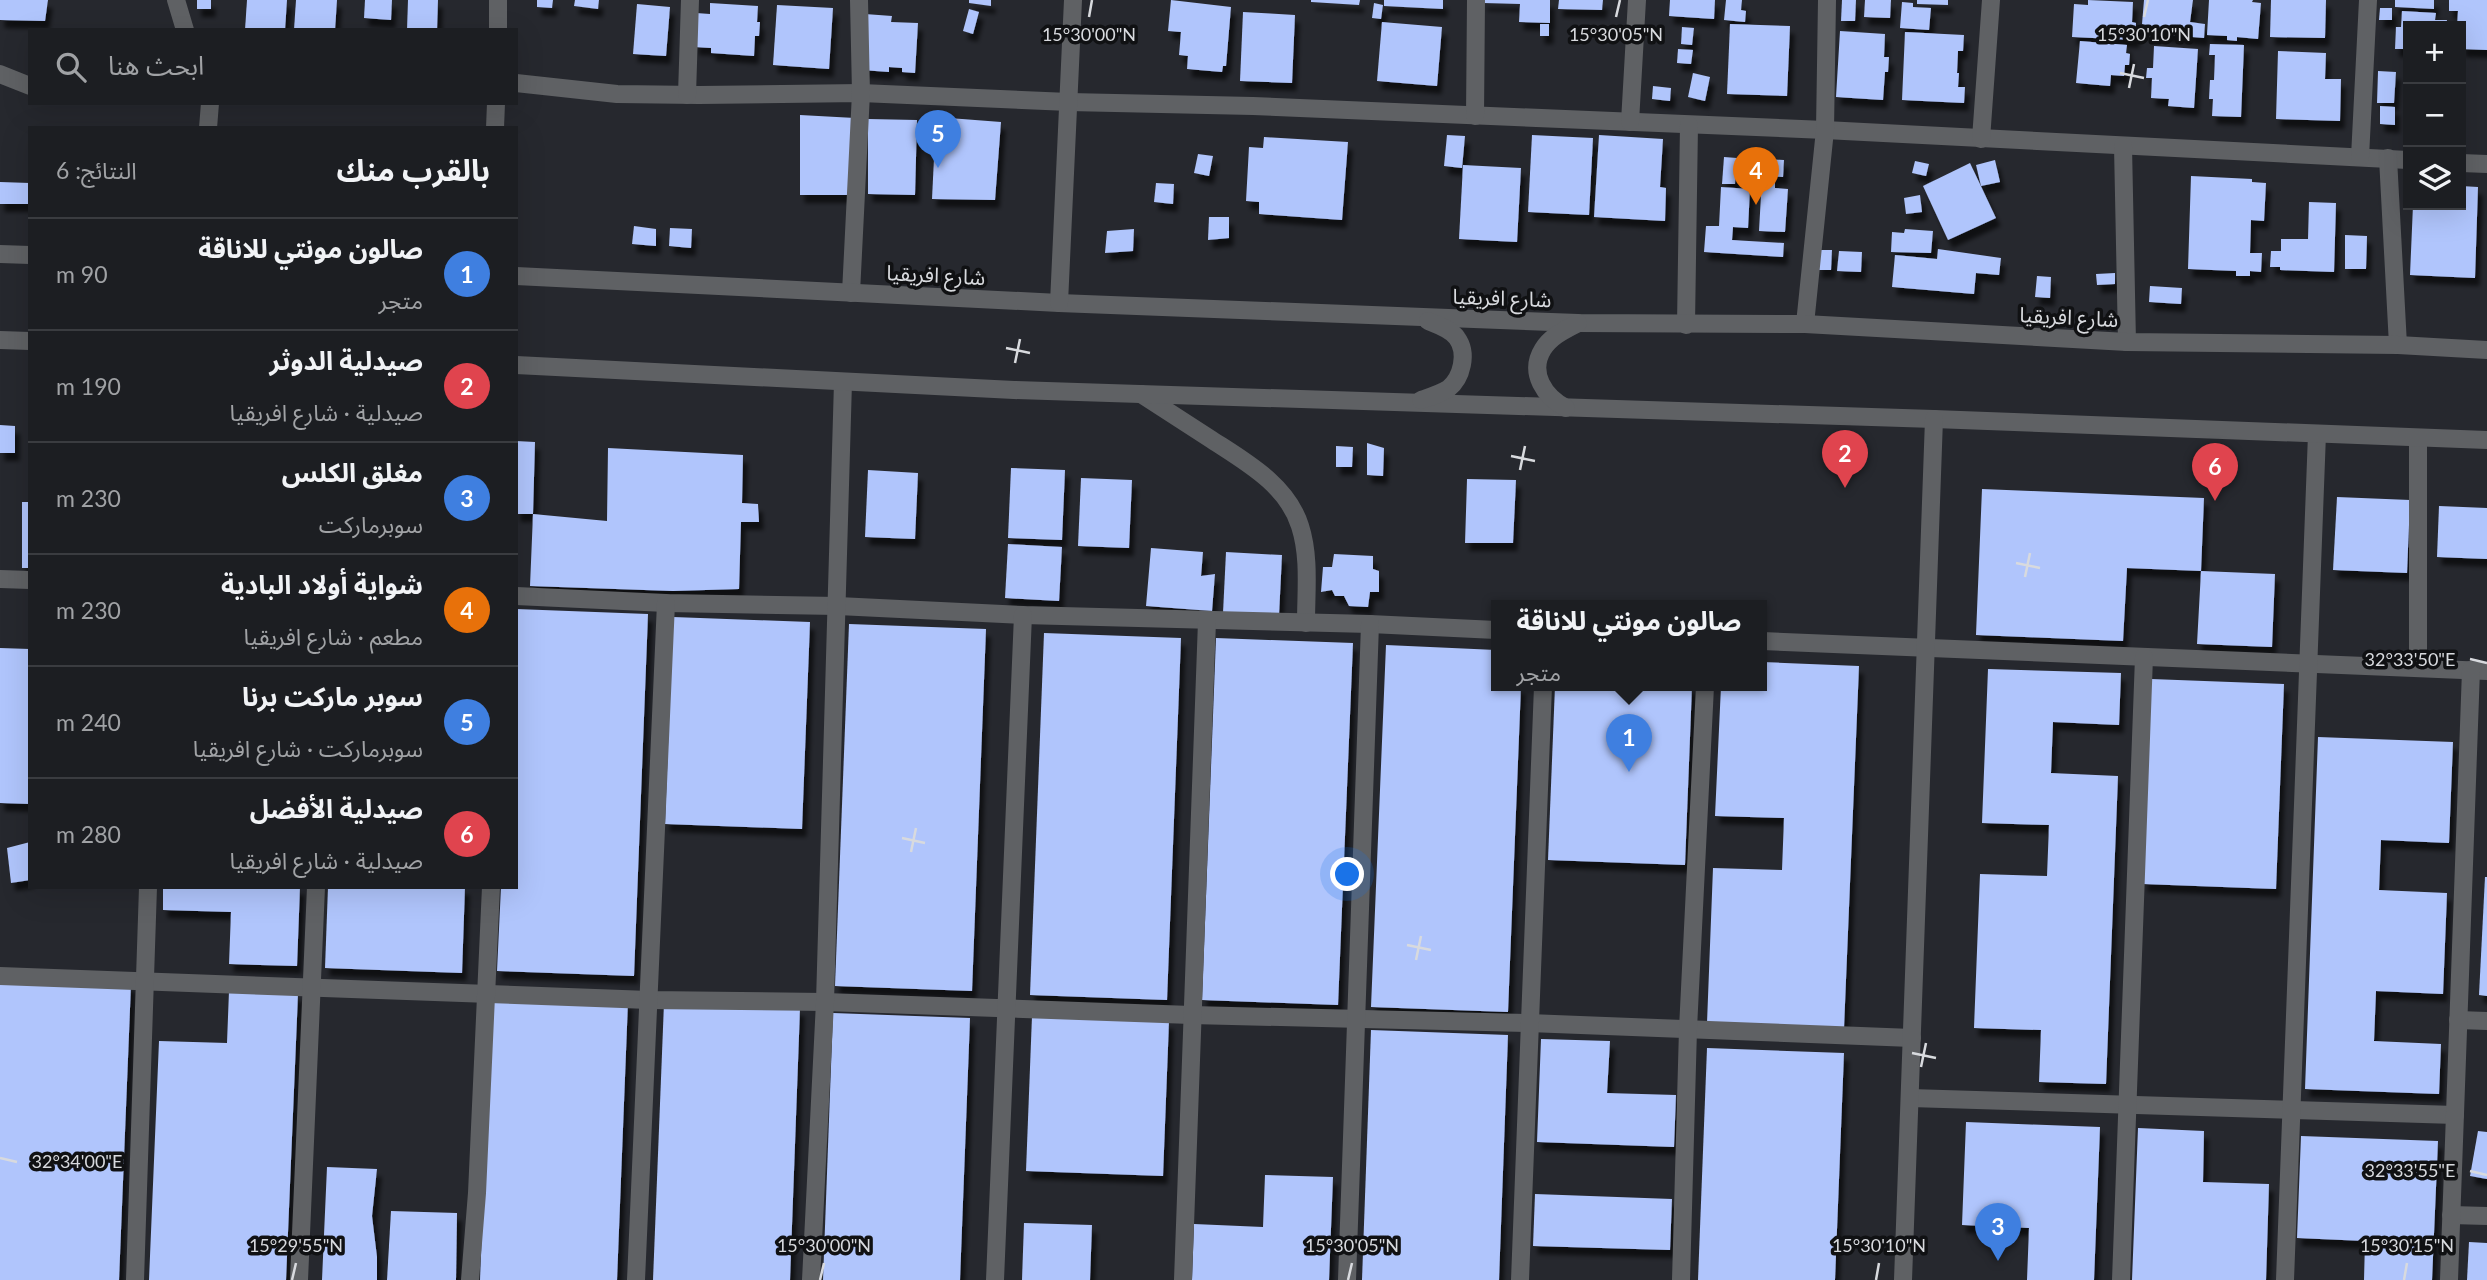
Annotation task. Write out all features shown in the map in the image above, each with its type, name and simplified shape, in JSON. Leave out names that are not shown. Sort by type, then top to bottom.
[{"type":"street","points":[[176,0],[184,28]]},
{"type":"street","points":[[498,0],[498,28]]},
{"type":"street","points":[[687,95],[690,0]]},
{"type":"street","points":[[850,293],[861,93],[859,0]]},
{"type":"street","points":[[1059,303],[1073,0]]},
{"type":"street","points":[[1475,116],[1476,0]]},
{"type":"street","points":[[1630,122],[1637,0]]},
{"type":"street","points":[[1805,324],[1825,130],[1827,0]]},
{"type":"street","points":[[1981,139],[1991,0]]},
{"type":"street","points":[[2360,157],[2368,0]]},
{"type":"street","points":[[0,75],[28,85]]},
{"type":"street","points":[[518,83],[617,94],[861,93],[1069,102],[1253,106],[1825,130],[2403,160]]},
{"type":"street","points":[[208,126],[209,105]]},
{"type":"street","points":[[495,126],[496,105]]},
{"type":"street","points":[[1686,325],[1689,125]]},
{"type":"street","points":[[2123,146],[2127,342]]},
{"type":"street","points":[[2388,158],[2398,345]]},
{"type":"street","points":[[2466,163],[2487,164]]},
{"type":"street","points":[[0,254],[28,255]]},
{"type":"street","name":"شارع افريقيا","points":[[518,276],[1059,303],[1578,323],[1805,324],[2127,342],[2398,345],[2487,349]]},
{"type":"street","points":[[1415,402],[1447,389],[1455,381],[1463,363],[1459,340],[1450,331],[1416,316]]},
{"type":"street","points":[[1567,408],[1555,402],[1544,390],[1538,375],[1538,365],[1543,349],[1549,342],[1578,323]]},
{"type":"street","points":[[0,340],[28,341]]},
{"type":"street","points":[[518,365],[1141,394],[2487,440]]},
{"type":"street","points":[[811,1280],[825,1002],[843,382]]},
{"type":"street","points":[[1141,394],[1252,466],[1276,486],[1290,504],[1300,525],[1305,545],[1306,623]]},
{"type":"street","points":[[1903,1280],[1934,419]]},
{"type":"street","points":[[2285,1280],[2318,434]]},
{"type":"street","points":[[2418,439],[2418,668]]},
{"type":"street","points":[[0,579],[28,580]]},
{"type":"street","points":[[518,596],[1491,630]]},
{"type":"street","points":[[636,1280],[666,603]]},
{"type":"street","points":[[995,1280],[1023,615]]},
{"type":"street","points":[[1183,1280],[1207,621]]},
{"type":"street","points":[[1347,1280],[1370,624]]},
{"type":"street","points":[[1767,641],[2479,670],[2458,1020],[2449,1280]]},
{"type":"street","points":[[2121,1280],[2144,657]]},
{"type":"street","points":[[1520,1280],[1543,691]]},
{"type":"street","points":[[1681,1280],[1688,1029],[1705,691]]},
{"type":"street","points":[[135,1280],[148,889]]},
{"type":"street","points":[[299,1280],[316,889]]},
{"type":"street","points":[[470,1280],[477,1193],[491,889]]},
{"type":"street","points":[[0,976],[649,1000],[825,1002],[1529,1023],[1912,1038]]},
{"type":"street","points":[[2458,1020],[2487,1021]]},
{"type":"street","points":[[1910,1098],[2455,1115]]},
{"type":"street","points":[[2451,1214],[2487,1216]]},
{"type":"building","points":[[0,0],[48,0],[45,21],[0,20]]},
{"type":"building","points":[[197,0],[211,0],[211,9],[197,9]]},
{"type":"building","points":[[247,0],[287,0],[285,28],[245,28]]},
{"type":"building","points":[[296,0],[337,0],[335,28],[294,28]]},
{"type":"building","points":[[365,0],[392,0],[391,20],[364,18]]},
{"type":"building","points":[[408,0],[438,0],[437,28],[407,28]]},
{"type":"building","points":[[537,0],[553,0],[552,8],[537,7]]},
{"type":"building","points":[[575,0],[599,0],[598,9],[574,6]]},
{"type":"building","points":[[969,0],[991,0],[991,6],[969,3]]},
{"type":"building","points":[[1171,0],[1231,7],[1226,66],[1223,66],[1222,72],[1187,69],[1188,56],[1179,55],[1181,32],[1168,31]]},
{"type":"building","points":[[1311,0],[1360,0],[1359,5]]},
{"type":"building","points":[[1384,0],[1443,0],[1443,9],[1384,6]]},
{"type":"building","points":[[1483,0],[1550,0],[1550,23],[1519,22],[1520,4],[1483,3]]},
{"type":"building","points":[[1559,0],[1603,0],[1602,10],[1558,9]]},
{"type":"building","points":[[1670,0],[1715,0],[1714,19],[1669,16]]},
{"type":"building","points":[[1726,0],[1742,0],[1741,10],[1746,11],[1745,22],[1724,20]]},
{"type":"building","points":[[1842,0],[1856,0],[1855,21],[1841,21]]},
{"type":"building","points":[[1865,0],[1891,0],[1890,18],[1864,17]]},
{"type":"building","points":[[1917,0],[1948,0],[1948,5],[1917,4]]},
{"type":"building","points":[[2088,0],[2133,2],[2135,40],[2072,37],[2074,4],[2088,5]]},
{"type":"building","points":[[2144,0],[2193,0],[2190,22],[2205,24],[2204,38],[2146,33],[2147,25],[2142,24]]},
{"type":"building","points":[[2209,0],[2253,0],[2252,2],[2261,3],[2258,39],[2237,37],[2237,41],[2227,40],[2227,36],[2207,35]]},
{"type":"building","points":[[2271,0],[2326,0],[2325,38],[2270,37]]},
{"type":"building","points":[[2395,0],[2434,0],[2434,9],[2395,7]]},
{"type":"building","points":[[2449,0],[2487,0],[2487,50],[2466,49],[2466,21],[2457,21],[2458,11],[2449,11]]},
{"type":"building","points":[[1902,2],[1913,3],[1913,7],[1931,8],[1929,30],[1900,28]]},
{"type":"building","points":[[710,3],[758,6],[759,36],[755,36],[754,56],[711,53],[711,48],[694,47],[696,13],[710,14]]},
{"type":"building","points":[[1374,3],[1383,5],[1381,19],[1372,18]]},
{"type":"building","points":[[637,4],[670,7],[666,56],[633,54]]},
{"type":"building","points":[[777,5],[833,8],[829,69],[773,65]]},
{"type":"building","points":[[2380,8],[2392,8],[2392,20],[2379,20]]},
{"type":"building","points":[[969,9],[979,12],[973,34],[963,31]]},
{"type":"building","points":[[2402,11],[2436,13],[2435,20],[2447,20],[2403,21],[2403,49],[2395,49],[2396,27],[2401,27]]},
{"type":"building","points":[[1243,12],[1295,15],[1292,83],[1240,81]]},
{"type":"building","points":[[865,14],[892,16],[891,22],[918,23],[915,73],[889,67],[889,72],[862,70]]},
{"type":"building","points":[[1382,22],[1442,27],[1437,86],[1377,81]]},
{"type":"building","points":[[1540,24],[1549,24],[1549,36],[1540,36]]},
{"type":"building","points":[[1730,24],[1790,26],[1787,96],[1727,94]]},
{"type":"building","points":[[1682,27],[1694,28],[1692,45],[1681,44]]},
{"type":"building","points":[[1840,31],[1885,34],[1884,57],[1889,57],[1883,100],[1836,97]]},
{"type":"building","points":[[1905,32],[1964,35],[1963,51],[1958,51],[1957,73],[1958,87],[1965,87],[1964,103],[1902,100]]},
{"type":"building","points":[[2080,41],[2127,45],[2129,65],[2125,65],[2124,76],[2111,75],[2110,86],[2076,83]]},
{"type":"building","points":[[2210,44],[2244,45],[2241,117],[2212,116],[2213,99],[2209,99],[2210,80],[2214,80],[2215,55],[2209,55]]},
{"type":"building","points":[[2154,46],[2198,49],[2194,108],[2168,106],[2169,99],[2151,98],[2152,78],[2146,78],[2147,68],[2153,68]]},
{"type":"building","points":[[1678,49],[1693,50],[1691,64],[1677,63]]},
{"type":"building","points":[[2278,51],[2326,53],[2325,79],[2341,79],[2340,121],[2276,119]]},
{"type":"building","points":[[2378,71],[2396,72],[2394,103],[2377,103]]},
{"type":"building","points":[[1693,73],[1710,77],[1705,101],[1688,97]]},
{"type":"building","points":[[1653,86],[1671,88],[1670,101],[1652,99]]},
{"type":"building","points":[[2380,106],[2395,107],[2395,125],[2380,124]]},
{"type":"building","points":[[800,115],[855,118],[853,195],[800,195]]},
{"type":"building","points":[[936,117],[1001,122],[995,200],[932,199]]},
{"type":"building","points":[[868,119],[917,120],[915,195],[868,194]]},
{"type":"building","points":[[1447,135],[1465,136],[1462,168],[1444,166]]},
{"type":"building","points":[[1532,135],[1593,138],[1589,215],[1528,212]]},
{"type":"building","points":[[1599,135],[1663,139],[1660,187],[1666,188],[1665,221],[1594,217]]},
{"type":"building","points":[[1264,137],[1348,142],[1342,220],[1259,214],[1259,202],[1246,201],[1249,147],[1263,148]]},
{"type":"building","points":[[1198,154],[1213,156],[1209,176],[1194,173]]},
{"type":"building","points":[[1724,157],[1737,158],[1735,184],[1722,184]]},
{"type":"building","points":[[1748,158],[1784,160],[1783,177],[1747,175]]},
{"type":"building","points":[[1995,160],[2000,182],[1981,186],[1976,165]]},
{"type":"building","points":[[1915,161],[1929,164],[1926,176],[1912,173]]},
{"type":"building","points":[[1970,163],[1996,218],[1948,240],[1923,186]]},
{"type":"building","points":[[1463,165],[1521,168],[1517,242],[1459,239]]},
{"type":"building","points":[[2191,176],[2252,179],[2252,182],[2266,183],[2264,221],[2251,220],[2250,253],[2262,253],[2261,272],[2250,271],[2250,276],[2236,276],[2236,271],[2188,269]]},
{"type":"building","points":[[1762,177],[1775,178],[1775,188],[1788,189],[1785,232],[1759,231]]},
{"type":"building","points":[[0,182],[28,183],[28,204],[0,204]]},
{"type":"building","points":[[1156,183],[1174,184],[1173,204],[1154,202]]},
{"type":"building","points":[[2466,186],[2478,187],[2475,278],[2410,275],[2413,210],[2466,210]]},
{"type":"building","points":[[1721,187],[1750,189],[1748,228],[1733,227],[1732,240],[1784,243],[1783,257],[1704,252],[1706,226],[1719,226]]},
{"type":"building","points":[[1920,195],[1922,212],[1906,214],[1904,198]]},
{"type":"building","points":[[2309,202],[2336,203],[2334,272],[2280,270],[2280,267],[2270,267],[2271,251],[2281,251],[2281,239],[2308,239]]},
{"type":"building","points":[[1209,217],[1229,217],[1229,238],[1208,240]]},
{"type":"building","points":[[634,226],[656,229],[656,246],[632,244]]},
{"type":"building","points":[[670,228],[692,229],[691,248],[669,246]]},
{"type":"building","points":[[1134,229],[1133,251],[1105,253],[1107,231]]},
{"type":"building","points":[[1905,229],[1933,231],[1931,253],[1891,252],[1892,232],[1904,233]]},
{"type":"building","points":[[2345,235],[2367,236],[2366,269],[2345,269]]},
{"type":"building","points":[[1938,249],[2001,258],[1999,275],[1976,273],[1974,294],[1892,287],[1895,255],[1937,259]]},
{"type":"building","points":[[1818,250],[1832,250],[1831,270],[1817,270]]},
{"type":"building","points":[[1839,251],[1862,252],[1861,272],[1837,271]]},
{"type":"building","points":[[2115,273],[2115,284],[2097,285],[2096,274]]},
{"type":"building","points":[[2037,276],[2051,277],[2050,298],[2035,297]]},
{"type":"building","points":[[2150,286],[2182,288],[2181,304],[2149,302]]},
{"type":"building","points":[[0,425],[15,426],[15,453],[0,453]]},
{"type":"building","points":[[518,441],[535,442],[533,514],[518,514]]},
{"type":"building","points":[[1367,443],[1384,448],[1383,476],[1367,475]]},
{"type":"building","points":[[1336,446],[1353,447],[1352,467],[1336,467]]},
{"type":"building","points":[[608,448],[743,455],[742,503],[758,504],[759,522],[741,522],[739,589],[673,591],[530,586],[533,514],[607,521]]},
{"type":"building","points":[[1011,468],[1065,470],[1062,540],[1008,538]]},
{"type":"building","points":[[868,470],[918,473],[915,539],[865,537]]},
{"type":"building","points":[[1081,478],[1132,480],[1129,548],[1078,546]]},
{"type":"building","points":[[1467,479],[1516,480],[1513,543],[1465,543]]},
{"type":"building","points":[[1982,489],[2204,498],[2201,571],[2127,568],[2123,641],[1976,635]]},
{"type":"building","points":[[2337,497],[2410,500],[2407,573],[2333,570]]},
{"type":"building","points":[[22,502],[28,502],[28,568],[22,568]]},
{"type":"building","points":[[2439,506],[2487,508],[2487,559],[2437,557]]},
{"type":"building","points":[[1008,544],[1062,547],[1059,601],[1005,598]]},
{"type":"building","points":[[1151,548],[1203,552],[1201,576],[1215,574],[1212,611],[1146,606]]},
{"type":"building","points":[[1226,552],[1282,555],[1279,615],[1223,613]]},
{"type":"building","points":[[1334,554],[1373,556],[1373,569],[1379,571],[1379,592],[1370,592],[1368,607],[1349,606],[1344,596],[1335,596],[1332,590],[1321,592],[1323,567],[1332,567]]},
{"type":"building","points":[[2201,571],[2275,574],[2272,647],[2197,644]]},
{"type":"building","points":[[518,609],[648,614],[634,976],[497,971],[501,889],[518,889]]},
{"type":"building","points":[[673,617],[810,622],[802,829],[665,824]]},
{"type":"building","points":[[849,624],[986,629],[972,991],[835,986]]},
{"type":"building","points":[[1044,633],[1181,638],[1167,1000],[1030,995]]},
{"type":"building","points":[[1216,638],[1353,643],[1338,1005],[1202,1000]]},
{"type":"building","points":[[1386,645],[1491,650],[1491,691],[1521,691],[1508,1012],[1371,1007]]},
{"type":"building","points":[[0,648],[28,649],[28,804],[0,803]]},
{"type":"building","points":[[1767,662],[1859,666],[1844,1028],[1707,1023],[1713,868],[1782,870],[1784,818],[1715,816],[1721,691],[1767,691]]},
{"type":"building","points":[[1988,669],[2121,673],[2119,725],[2053,722],[2051,773],[2118,776],[2106,1084],[2039,1082],[2041,1030],[1974,1028],[1980,874],[2047,876],[2049,825],[1982,823]]},
{"type":"building","points":[[2151,679],[2284,684],[2276,889],[2143,884]]},
{"type":"building","points":[[1555,691],[1692,691],[1685,865],[1548,860]]},
{"type":"building","points":[[2318,737],[2453,742],[2449,843],[2381,840],[2379,890],[2447,893],[2443,994],[2376,991],[2374,1041],[2441,1044],[2439,1094],[2305,1089]]},
{"type":"building","points":[[28,843],[28,880],[11,883],[7,848]]},
{"type":"building","points":[[2487,877],[2487,996],[2479,995]]},
{"type":"building","points":[[163,889],[300,889],[297,966],[229,964],[231,912],[163,910]]},
{"type":"building","points":[[328,889],[465,889],[462,973],[325,968]]},
{"type":"building","points":[[0,979],[131,984],[119,1280],[0,1280]]},
{"type":"building","points":[[229,991],[298,994],[286,1280],[149,1280],[159,1041],[227,1043]]},
{"type":"building","points":[[491,996],[628,1001],[617,1280],[480,1280]]},
{"type":"building","points":[[664,1003],[800,1008],[790,1280],[653,1280]]},
{"type":"building","points":[[833,1013],[970,1018],[960,1280],[823,1280]]},
{"type":"building","points":[[1032,1016],[1169,1021],[1163,1176],[1026,1171]]},
{"type":"building","points":[[1371,1030],[1508,1035],[1499,1280],[1362,1280]]},
{"type":"building","points":[[1541,1039],[1610,1041],[1607,1093],[1676,1095],[1674,1147],[1537,1142]]},
{"type":"building","points":[[1707,1048],[1844,1053],[1835,1280],[1698,1280]]},
{"type":"building","points":[[1966,1122],[2100,1127],[2094,1280],[2027,1280],[2029,1228],[1962,1225]]},
{"type":"building","points":[[2138,1128],[2204,1131],[2203,1182],[2269,1184],[2266,1280],[2132,1280]]},
{"type":"building","points":[[2478,1131],[2487,1132],[2487,1179],[2470,1176]]},
{"type":"building","points":[[2301,1136],[2438,1141],[2432,1280],[2364,1280],[2365,1241],[2297,1238]]},
{"type":"building","points":[[327,1167],[377,1169],[372,1216],[377,1280],[322,1280]]},
{"type":"building","points":[[1265,1175],[1333,1177],[1329,1280],[1192,1280],[1194,1224],[1263,1227]]},
{"type":"building","points":[[1535,1194],[1672,1199],[1670,1250],[1533,1246]]},
{"type":"building","points":[[391,1211],[457,1213],[456,1280],[387,1280]]},
{"type":"building","points":[[1024,1223],[1092,1225],[1090,1280],[1022,1280]]},
{"type":"building","points":[[2469,1242],[2487,1243],[2487,1280],[2467,1280]]},
{"type":"place","name":"سوبر ماركت برنا","points":[[938,168]]},
{"type":"place","name":"شواية أولاد البادية","points":[[1756,205]]},
{"type":"place","name":"صيدلية الدوثر","points":[[1845,488]]},
{"type":"place","name":"صيدلية الأفضل","points":[[2215,501]]},
{"type":"place","name":"صالون مونتي للاناقة","points":[[1629,772]]},
{"type":"place","name":"مغلق الكلس","points":[[1998,1261]]}]
